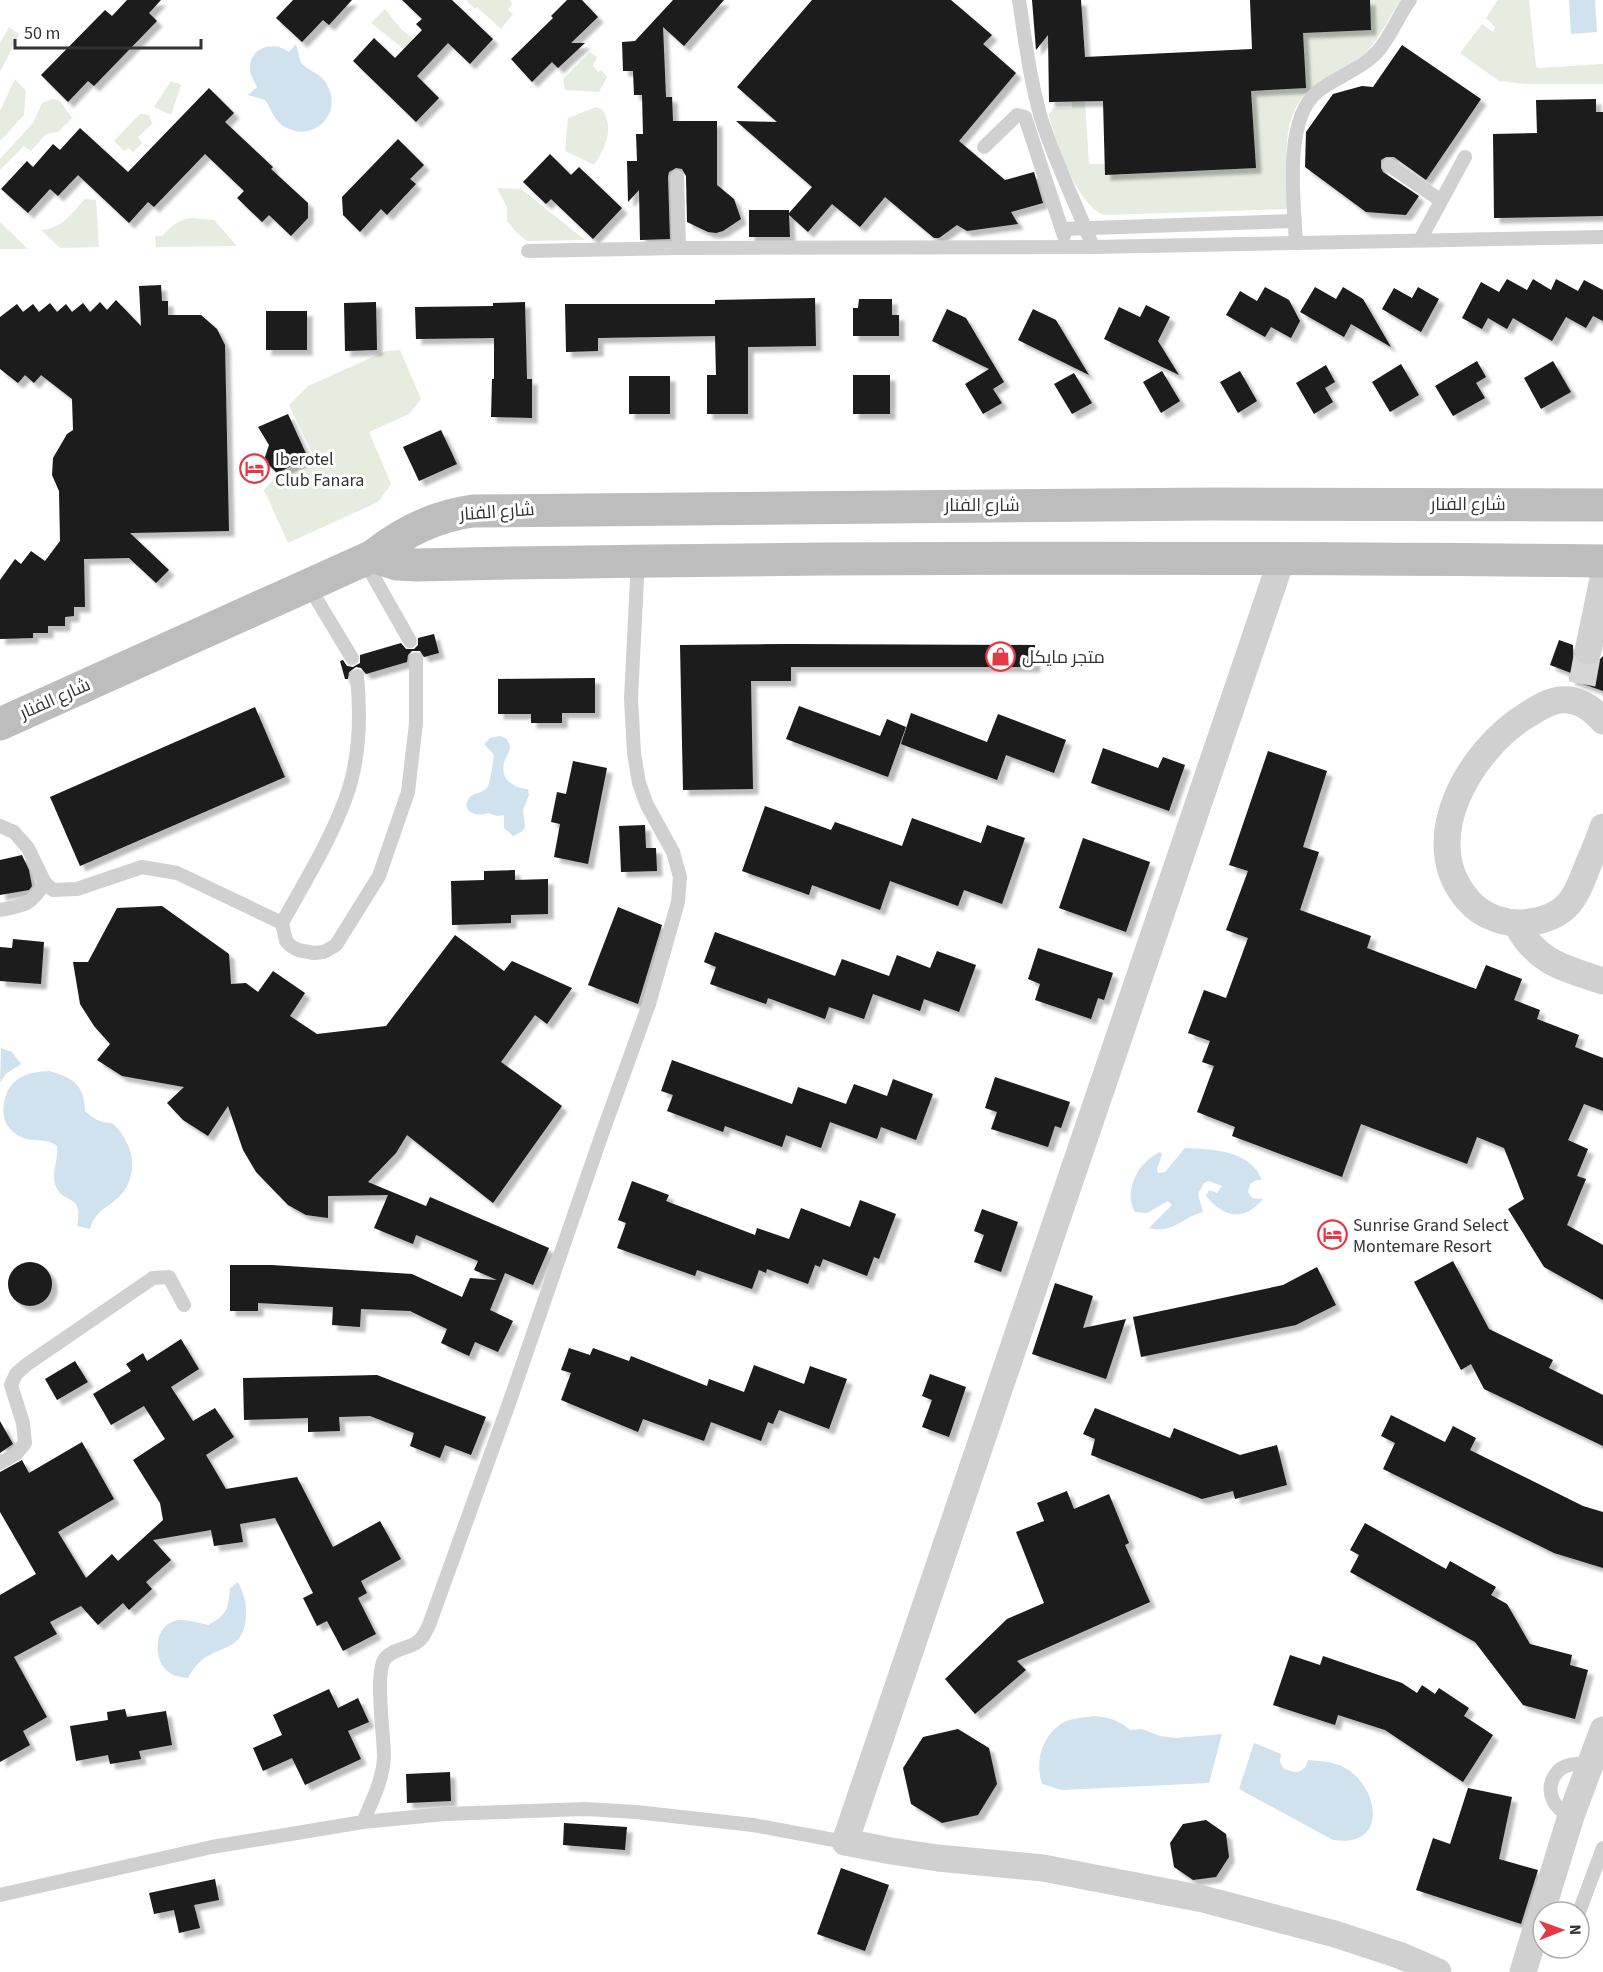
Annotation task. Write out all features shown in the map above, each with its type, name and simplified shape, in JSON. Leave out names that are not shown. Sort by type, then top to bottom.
[{"type":"main road","name":"شارع الفنار","points":[[0,724],[369,558],[412,529],[456,513],[489,509],[1214,504],[1603,505]]},
{"type":"main road","points":[[369,558],[397,564],[417,565],[638,560],[1282,558],[1603,561]]},
{"type":"street","points":[[1282,558],[844,1842],[938,1858],[1043,1868],[1203,1899],[1335,1934],[1399,1955],[1438,1972]]},
{"type":"street","points":[[1588,651],[1603,579]]},
{"type":"street","points":[[1603,721],[1581,693],[1568,700],[1546,704],[1519,720],[1503,733],[1484,753],[1468,776],[1456,801],[1448,828],[1449,868],[1458,889],[1473,907],[1493,918],[1529,923],[1555,914],[1576,896],[1603,827]]},
{"type":"street","points":[[1516,923],[1531,946],[1548,961],[1603,981]]},
{"type":"street","points":[[1523,1972],[1571,1816],[1603,1730]]},
{"type":"lane","points":[[1019,0],[1041,116],[1049,142],[1093,247]]},
{"type":"lane","points":[[1296,243],[1293,139],[1300,115],[1314,95],[1379,50],[1410,0]]},
{"type":"lane","points":[[984,147],[1017,115],[1025,117],[1067,247]]},
{"type":"lane","points":[[1420,240],[1465,157]]},
{"type":"lane","points":[[1389,165],[1440,200]]},
{"type":"lane","points":[[676,177],[679,248]]},
{"type":"lane","points":[[1062,229],[1295,221]]},
{"type":"lane","points":[[528,251],[679,248],[1093,247],[1603,237]]},
{"type":"lane","points":[[369,558],[410,641]]},
{"type":"lane","points":[[363,1822],[378,1786],[384,1759],[381,1684],[384,1660],[390,1654],[416,1643],[422,1638],[429,1625],[649,1004],[678,902],[680,877],[673,852],[647,805],[639,783],[634,753],[631,698],[638,560]]},
{"type":"lane","points":[[308,585],[352,658]]},
{"type":"lane","points":[[357,676],[360,718],[356,758],[346,799],[311,871],[282,923],[286,941],[291,946],[314,953],[324,952],[336,945],[380,876],[408,792],[416,723],[416,659]]},
{"type":"lane","points":[[0,826],[14,832],[28,848],[45,884],[53,890],[77,890],[142,867],[177,873],[282,923]]},
{"type":"lane","points":[[0,910],[26,905],[34,900],[45,884]]},
{"type":"lane","points":[[0,1463],[16,1454],[25,1443],[23,1423],[11,1385],[16,1374],[26,1365],[153,1278],[168,1277],[184,1305]]},
{"type":"lane","points":[[0,1895],[212,1847],[363,1822],[445,1814],[585,1809],[636,1812],[753,1825],[844,1842]]},
{"type":"lane","points":[[1584,1900],[1603,1848]]},
{"type":"shaded area","points":[[466,0],[510,0],[512,4],[508,10],[513,14],[501,29]]},
{"type":"shaded area","points":[[1370,0],[1402,0],[1376,41],[1365,53],[1315,85],[1294,111],[1287,142],[1289,209],[1104,215],[1094,209],[1076,186],[1056,140],[1049,115],[1053,108],[1072,108],[1072,102],[1085,102],[1089,164],[1105,164],[1106,175],[1256,168],[1251,90],[1305,88],[1303,33],[1371,30]]},
{"type":"shaded area","points":[[1498,0],[1529,0],[1536,67],[1603,64],[1603,84],[1526,84],[1499,81],[1460,53],[1482,24],[1493,32],[1495,27],[1486,18]]},
{"type":"shaded area","points":[[385,9],[400,28],[416,42],[410,54],[371,23]]},
{"type":"shaded area","points":[[9,27],[19,34],[0,72],[0,43]]},
{"type":"shaded area","points":[[590,52],[597,57],[593,66],[607,77],[599,92],[565,90],[563,79]]},
{"type":"shaded area","points":[[15,79],[26,91],[24,115],[0,141],[0,111]]},
{"type":"shaded area","points":[[171,81],[181,85],[171,115],[154,107]]},
{"type":"shaded area","points":[[52,99],[59,100],[72,118],[58,132],[46,134],[31,151],[24,146],[0,170],[0,159],[33,123],[42,103]]},
{"type":"shaded area","points":[[596,107],[602,109],[606,116],[608,131],[605,145],[594,165],[565,151],[568,118]]},
{"type":"shaded area","points":[[140,114],[149,115],[152,124],[138,137],[142,143],[133,152],[129,148],[124,151],[114,141]]},
{"type":"shaded area","points":[[497,188],[521,189],[585,240],[527,241],[507,221],[507,207]]},
{"type":"shaded area","points":[[85,199],[96,200],[99,247],[60,248],[41,230],[61,224]]},
{"type":"shaded area","points":[[192,218],[214,220],[237,246],[156,247],[155,236],[162,236],[179,222]]},
{"type":"shaded area","points":[[0,222],[28,249],[0,249]]},
{"type":"shaded area","points":[[400,350],[421,399],[409,414],[369,432],[391,484],[378,502],[288,543],[264,490],[277,475],[314,457],[289,405],[308,386],[386,351]]},
{"type":"water","points":[[1569,0],[1595,0],[1597,32],[1571,34]]},
{"type":"water","points":[[296,44],[301,63],[324,80],[331,94],[332,105],[329,115],[315,129],[305,132],[294,131],[283,126],[265,100],[248,95],[257,87],[250,71],[254,55],[270,46],[283,48],[289,52]]},
{"type":"water","points":[[500,736],[507,739],[510,746],[503,766],[505,777],[517,787],[528,789],[529,795],[523,810],[525,827],[523,831],[513,836],[504,828],[504,815],[472,813],[466,804],[470,797],[485,789],[490,781],[494,755],[484,744],[490,738]]},
{"type":"water","points":[[1,1048],[12,1052],[21,1064],[7,1073],[0,1082]]},
{"type":"water","points":[[49,1071],[70,1079],[80,1088],[85,1111],[97,1120],[112,1123],[124,1138],[131,1155],[132,1173],[129,1182],[120,1196],[96,1216],[90,1229],[77,1226],[78,1208],[72,1200],[58,1191],[55,1184],[57,1146],[49,1142],[21,1137],[9,1128],[4,1116],[5,1097],[16,1080],[37,1072]]},
{"type":"water","points":[[1185,1148],[1230,1153],[1249,1162],[1262,1180],[1256,1180],[1250,1184],[1248,1192],[1252,1198],[1263,1199],[1256,1206],[1241,1214],[1227,1213],[1206,1196],[1209,1190],[1217,1193],[1222,1186],[1209,1181],[1204,1183],[1198,1194],[1203,1212],[1171,1227],[1149,1228],[1172,1205],[1168,1201],[1147,1213],[1135,1212],[1131,1195],[1135,1178],[1145,1163],[1160,1152],[1162,1154],[1157,1169],[1158,1173],[1165,1172]]},
{"type":"water","points":[[238,1582],[245,1599],[246,1618],[238,1640],[203,1659],[188,1678],[168,1672],[159,1658],[158,1644],[162,1631],[176,1621],[185,1620],[208,1625],[220,1618],[229,1601],[230,1588]]},
{"type":"water","points":[[1093,1716],[1113,1720],[1130,1730],[1142,1729],[1160,1736],[1176,1738],[1222,1734],[1209,1783],[1062,1790],[1042,1784],[1039,1768],[1041,1751],[1054,1729],[1072,1719]]},
{"type":"water","points":[[1254,1743],[1281,1754],[1280,1762],[1283,1768],[1291,1771],[1302,1770],[1308,1760],[1333,1763],[1350,1771],[1362,1783],[1373,1810],[1371,1823],[1365,1834],[1352,1840],[1333,1840],[1239,1789]]},
{"type":"building","points":[[127,0],[161,0],[149,13],[157,21],[94,86],[88,81],[68,102],[41,75],[105,10],[112,16]]},
{"type":"building","points":[[293,0],[352,0],[329,25],[323,20],[302,42],[276,18]]},
{"type":"building","points":[[402,0],[452,0],[493,39],[470,64],[448,43],[417,76],[439,98],[416,122],[353,61],[374,38],[395,58],[422,30],[416,24],[422,19]]},
{"type":"building","points":[[567,0],[582,0],[598,17],[571,43],[585,43],[558,68],[552,62],[532,82],[511,59],[553,18],[551,16]]},
{"type":"building","points":[[673,0],[724,0],[684,46],[663,27],[666,97],[672,97],[673,121],[717,121],[717,185],[734,199],[741,219],[716,233],[708,232],[687,222],[686,176],[682,169],[676,168],[669,172],[668,177],[670,239],[640,240],[639,190],[628,202],[627,161],[637,161],[636,134],[643,134],[642,95],[634,95],[633,71],[623,71],[622,42],[635,41]]},
{"type":"building","points":[[812,0],[951,0],[992,35],[983,44],[1016,73],[959,141],[1005,180],[1034,172],[1043,203],[1011,212],[1018,224],[967,231],[957,225],[939,238],[934,238],[885,197],[860,227],[832,204],[808,232],[789,215],[790,237],[749,237],[749,210],[789,210],[789,213],[812,187],[736,121],[777,122],[737,87]]},
{"type":"building","points":[[1032,0],[1081,0],[1085,57],[1252,49],[1250,0],[1370,0],[1371,30],[1303,33],[1306,88],[1251,91],[1256,168],[1105,175],[1103,101],[1049,102],[1048,35],[1036,50]]},
{"type":"building","points":[[1402,45],[1481,99],[1426,180],[1394,157],[1381,160],[1383,172],[1419,196],[1406,215],[1366,212],[1305,167],[1306,132],[1333,94],[1362,86],[1373,87]]},
{"type":"building","points":[[209,88],[234,113],[225,122],[308,203],[308,218],[291,236],[269,215],[262,222],[237,198],[244,191],[205,154],[154,207],[148,202],[129,223],[78,175],[58,196],[50,189],[28,213],[1,189],[27,161],[33,167],[53,144],[60,150],[80,128],[128,172]]},
{"type":"building","points":[[1596,99],[1596,112],[1603,112],[1603,216],[1494,218],[1493,134],[1537,133],[1536,100]]},
{"type":"building","points":[[398,139],[424,165],[410,179],[416,184],[387,215],[381,209],[360,232],[343,215],[342,197]]},
{"type":"building","points":[[550,154],[571,175],[579,167],[622,208],[593,239],[551,199],[546,204],[523,182]]},
{"type":"building","points":[[1507,279],[1527,290],[1533,279],[1551,290],[1556,279],[1578,291],[1584,280],[1603,290],[1603,321],[1593,316],[1586,328],[1566,317],[1552,341],[1513,318],[1507,329],[1488,318],[1482,329],[1462,318],[1481,282],[1499,292]]},
{"type":"building","points":[[161,285],[162,301],[168,301],[168,315],[201,315],[217,329],[225,345],[229,531],[130,533],[169,570],[156,583],[129,558],[84,559],[85,607],[74,607],[74,616],[65,617],[65,626],[48,626],[48,633],[33,633],[33,638],[0,639],[0,580],[15,559],[21,564],[31,551],[45,561],[60,541],[59,491],[52,475],[53,458],[67,434],[73,430],[72,399],[41,375],[34,383],[25,375],[18,383],[0,369],[0,317],[17,304],[23,312],[33,304],[39,312],[50,303],[57,312],[66,304],[72,312],[83,303],[90,312],[100,302],[107,310],[116,300],[141,326],[139,286]]},
{"type":"building","points":[[1265,287],[1289,300],[1300,321],[1291,338],[1271,327],[1265,337],[1226,315],[1240,291],[1257,301]]},
{"type":"building","points":[[1315,287],[1336,299],[1343,287],[1363,299],[1391,347],[1351,324],[1344,337],[1300,312]]},
{"type":"building","points":[[1418,287],[1439,299],[1421,332],[1382,309],[1394,288],[1412,298]]},
{"type":"building","points":[[815,298],[816,346],[748,347],[748,414],[707,414],[707,375],[716,375],[715,336],[598,338],[598,351],[566,352],[565,304],[715,304],[715,300]]},
{"type":"building","points":[[859,299],[892,299],[892,315],[899,315],[899,336],[853,336],[853,308],[858,308]]},
{"type":"building","points":[[376,302],[377,350],[345,351],[344,303]]},
{"type":"building","points":[[525,302],[527,379],[532,379],[532,418],[491,417],[494,338],[416,339],[415,307],[493,306],[493,303]]},
{"type":"building","points":[[1146,305],[1170,317],[1158,341],[1179,375],[1104,339],[1119,307],[1140,317]]},
{"type":"building","points":[[947,309],[966,318],[1004,382],[993,389],[1002,403],[983,414],[965,384],[989,369],[932,341]]},
{"type":"building","points":[[1033,309],[1056,320],[1089,375],[1018,340]]},
{"type":"building","points":[[266,311],[307,311],[307,350],[266,350]]},
{"type":"building","points":[[1477,361],[1486,377],[1476,383],[1485,398],[1453,416],[1435,386]]},
{"type":"building","points":[[1553,361],[1571,392],[1541,409],[1524,378]]},
{"type":"building","points":[[1401,364],[1419,395],[1390,412],[1372,382]]},
{"type":"building","points":[[1326,365],[1335,382],[1325,388],[1333,402],[1314,414],[1296,383]]},
{"type":"building","points":[[1162,371],[1180,401],[1161,413],[1143,382]]},
{"type":"building","points":[[1240,371],[1257,401],[1238,413],[1220,382]]},
{"type":"building","points":[[1074,373],[1092,403],[1072,414],[1054,384]]},
{"type":"building","points":[[853,375],[890,375],[890,414],[853,414]]},
{"type":"building","points":[[629,376],[670,376],[670,414],[629,414]]},
{"type":"building","points":[[288,414],[308,458],[277,473],[264,460],[269,445],[258,427]]},
{"type":"building","points":[[441,430],[457,464],[419,481],[403,447]]},
{"type":"building","points":[[434,634],[439,653],[424,657],[420,651],[412,651],[408,655],[407,662],[366,674],[361,668],[356,667],[349,672],[348,679],[345,679],[340,661],[343,660],[347,666],[353,667],[360,663],[360,655],[401,643],[406,649],[414,649],[418,645],[418,638]]},
{"type":"building","points":[[1559,640],[1573,645],[1573,656],[1578,663],[1584,666],[1593,666],[1603,656],[1603,691],[1569,679],[1571,673],[1550,665]]},
{"type":"building","points":[[680,645],[1035,645],[1035,667],[791,667],[791,681],[751,681],[753,789],[683,790]]},
{"type":"building","points":[[595,678],[595,713],[562,713],[562,723],[531,723],[531,714],[498,714],[498,679]]},
{"type":"building","points":[[799,706],[880,736],[887,719],[906,727],[888,777],[786,739]]},
{"type":"building","points":[[255,707],[285,777],[80,866],[50,797]]},
{"type":"building","points":[[911,713],[987,742],[998,714],[1066,740],[1054,773],[1006,755],[997,780],[901,744]]},
{"type":"building","points":[[1103,748],[1158,768],[1163,757],[1185,765],[1169,811],[1091,783]]},
{"type":"building","points":[[1268,751],[1327,771],[1303,847],[1319,852],[1300,910],[1371,936],[1367,948],[1476,989],[1486,965],[1522,979],[1514,1000],[1540,1010],[1537,1019],[1579,1035],[1575,1047],[1603,1058],[1603,1111],[1584,1104],[1568,1140],[1588,1149],[1577,1176],[1586,1179],[1567,1225],[1603,1245],[1603,1300],[1544,1267],[1508,1209],[1524,1199],[1504,1148],[1477,1137],[1467,1164],[1361,1124],[1342,1177],[1232,1136],[1235,1127],[1197,1112],[1214,1066],[1202,1062],[1210,1041],[1188,1033],[1204,990],[1226,998],[1248,938],[1226,930],[1248,871],[1229,865]]},
{"type":"building","points":[[573,761],[607,768],[588,864],[554,857],[560,824],[551,822],[557,792],[566,794]]},
{"type":"building","points":[[765,806],[831,830],[835,822],[902,846],[912,818],[981,843],[987,825],[1025,838],[1002,904],[964,890],[958,906],[890,881],[880,910],[812,885],[809,895],[742,871]]},
{"type":"building","points":[[645,825],[646,848],[656,848],[657,871],[621,872],[619,826]]},
{"type":"building","points":[[1083,838],[1150,862],[1126,932],[1059,908]]},
{"type":"building","points":[[22,855],[29,870],[32,886],[29,890],[0,895],[0,860]]},
{"type":"building","points":[[515,870],[515,880],[548,879],[548,914],[511,915],[511,923],[452,925],[451,881],[484,880],[484,871]]},
{"type":"building","points":[[162,906],[229,954],[231,984],[246,983],[258,992],[273,971],[305,993],[290,1016],[317,1034],[386,1026],[455,935],[504,971],[512,961],[572,988],[547,1024],[535,1015],[501,1062],[562,1106],[493,1203],[407,1135],[396,1153],[368,1182],[426,1206],[430,1197],[549,1248],[533,1285],[505,1273],[490,1310],[513,1321],[498,1352],[475,1342],[469,1356],[441,1343],[447,1329],[410,1311],[361,1309],[360,1327],[332,1325],[333,1307],[258,1303],[258,1311],[230,1311],[230,1265],[272,1265],[412,1274],[462,1297],[470,1278],[497,1280],[474,1270],[478,1261],[416,1235],[413,1244],[374,1228],[388,1195],[328,1196],[328,1218],[306,1215],[288,1205],[256,1172],[243,1150],[228,1106],[208,1136],[183,1120],[167,1103],[184,1087],[122,1076],[97,1060],[110,1044],[94,1026],[80,1004],[73,962],[88,962],[117,908]]},
{"type":"building","points":[[618,907],[662,925],[638,1004],[588,985]]},
{"type":"building","points":[[715,932],[835,976],[842,959],[889,976],[897,955],[930,968],[937,951],[976,965],[959,1012],[924,999],[920,1011],[873,994],[864,1019],[829,1007],[825,1019],[768,998],[766,1004],[710,984],[716,967],[704,962]]},
{"type":"building","points":[[13,939],[44,942],[41,984],[0,981],[0,947],[12,948]]},
{"type":"building","points":[[1038,948],[1113,973],[1104,1000],[1098,998],[1091,1019],[1035,1000],[1040,984],[1028,979]]},
{"type":"building","points":[[672,1060],[792,1104],[798,1087],[846,1104],[854,1084],[887,1096],[893,1079],[933,1094],[916,1140],[881,1127],[877,1139],[830,1122],[821,1148],[786,1135],[782,1147],[725,1126],[723,1132],[667,1111],[673,1095],[661,1091]]},
{"type":"building","points":[[995,1077],[1070,1102],[1061,1128],[1055,1126],[1048,1147],[991,1129],[997,1112],[985,1108]]},
{"type":"building","points":[[632,1181],[669,1195],[666,1201],[755,1235],[757,1228],[789,1239],[801,1208],[850,1227],[860,1200],[896,1214],[879,1259],[874,1257],[867,1276],[823,1259],[820,1267],[815,1265],[808,1284],[767,1269],[766,1273],[759,1270],[752,1289],[697,1270],[695,1276],[617,1248],[626,1223],[618,1220]]},
{"type":"building","points":[[982,1209],[1018,1222],[1001,1272],[974,1262],[984,1235],[974,1231]]},
{"type":"building","points":[[1453,1261],[1489,1329],[1553,1360],[1549,1368],[1603,1395],[1603,1446],[1484,1389],[1471,1364],[1461,1370],[1414,1282]]},
{"type":"building","points":[[30,1262],[46,1268],[52,1284],[46,1300],[30,1306],[14,1300],[8,1284],[14,1268]]},
{"type":"building","points":[[1317,1267],[1336,1305],[1296,1325],[1141,1357],[1133,1317],[1283,1285]]},
{"type":"building","points":[[1055,1283],[1093,1296],[1083,1328],[1126,1319],[1106,1379],[1032,1354]]},
{"type":"building","points":[[181,1339],[199,1369],[171,1387],[193,1421],[215,1408],[234,1437],[206,1455],[226,1489],[297,1477],[333,1547],[380,1521],[401,1559],[361,1581],[367,1593],[358,1598],[376,1634],[343,1651],[327,1621],[317,1626],[303,1598],[313,1593],[275,1518],[240,1524],[243,1542],[214,1546],[211,1530],[153,1540],[171,1560],[146,1582],[152,1589],[129,1610],[123,1603],[98,1625],[81,1606],[50,1622],[57,1634],[14,1657],[47,1717],[23,1731],[30,1745],[0,1762],[0,1595],[36,1574],[0,1512],[0,1472],[22,1460],[29,1473],[82,1442],[114,1499],[58,1532],[86,1578],[112,1554],[118,1561],[163,1520],[160,1503],[133,1460],[165,1439],[144,1406],[111,1425],[93,1394],[131,1371],[126,1364],[143,1353],[147,1361]]},
{"type":"building","points":[[569,1348],[590,1355],[593,1348],[629,1361],[631,1356],[707,1386],[709,1379],[744,1392],[754,1365],[804,1384],[810,1366],[847,1379],[829,1429],[779,1410],[773,1424],[768,1422],[761,1441],[711,1422],[704,1441],[643,1419],[638,1432],[561,1400],[571,1373],[561,1370]]},
{"type":"building","points":[[75,1361],[88,1382],[57,1400],[45,1379]]},
{"type":"building","points":[[930,1374],[966,1387],[949,1437],[922,1427],[932,1400],[922,1396]]},
{"type":"building","points":[[377,1375],[486,1417],[471,1455],[445,1445],[440,1458],[410,1446],[414,1433],[370,1416],[339,1417],[340,1431],[308,1432],[308,1418],[244,1420],[243,1378]]},
{"type":"building","points":[[1095,1408],[1170,1438],[1174,1428],[1240,1455],[1277,1445],[1287,1485],[1235,1499],[1233,1491],[1202,1499],[1091,1455],[1095,1439],[1083,1434]]},
{"type":"building","points":[[1391,1415],[1445,1442],[1453,1426],[1476,1438],[1470,1450],[1583,1506],[1603,1512],[1603,1568],[1554,1553],[1383,1469],[1395,1443],[1381,1436]]},
{"type":"building","points":[[0,1421],[13,1444],[0,1453]]},
{"type":"building","points":[[1067,1491],[1074,1509],[1109,1494],[1129,1543],[1125,1545],[1150,1602],[1017,1661],[1026,1670],[975,1714],[945,1679],[1007,1619],[1044,1603],[1016,1532],[1044,1521],[1037,1503]]},
{"type":"building","points":[[1365,1523],[1446,1569],[1450,1561],[1496,1587],[1491,1595],[1507,1604],[1530,1644],[1572,1655],[1570,1665],[1588,1670],[1575,1719],[1523,1705],[1475,1642],[1350,1572],[1359,1555],[1350,1550]]},
{"type":"building","points":[[1290,1655],[1320,1665],[1323,1656],[1402,1683],[1417,1693],[1422,1685],[1435,1694],[1439,1688],[1469,1708],[1464,1716],[1493,1735],[1463,1782],[1385,1730],[1338,1715],[1335,1725],[1273,1705]]},
{"type":"building","points":[[329,1689],[338,1708],[358,1698],[369,1722],[348,1731],[361,1759],[305,1785],[292,1758],[263,1771],[253,1748],[282,1735],[273,1715]]},
{"type":"building","points":[[125,1709],[127,1717],[166,1711],[172,1745],[139,1751],[141,1759],[110,1764],[108,1755],[76,1761],[70,1726],[108,1720],[107,1712]]},
{"type":"building","points":[[958,1729],[989,1748],[997,1784],[978,1815],[942,1823],[911,1804],[903,1768],[923,1737]]},
{"type":"building","points":[[450,1772],[451,1801],[407,1803],[406,1774]]},
{"type":"building","points":[[1468,1788],[1512,1797],[1499,1859],[1538,1870],[1521,1924],[1416,1890],[1433,1838],[1450,1844]]},
{"type":"building","points":[[1206,1820],[1226,1834],[1229,1857],[1216,1877],[1193,1880],[1174,1867],[1170,1843],[1183,1824]]},
{"type":"building","points":[[564,1823],[627,1827],[625,1850],[563,1845]]},
{"type":"building","points":[[841,1868],[889,1885],[865,1951],[817,1934]]},
{"type":"building","points":[[215,1879],[219,1900],[194,1905],[200,1928],[179,1933],[174,1910],[154,1914],[149,1893]]},
{"type":"tunnel","points":[[1582,684],[1588,651]]},
{"type":"place","name":"Iberotel Club Fanara","points":[[254,469]]},
{"type":"place","name":"متجر مايكل","points":[[1001,657]]},
{"type":"place","name":"Sunrise Grand Select Montemare Resort","points":[[1332,1235]]}]
